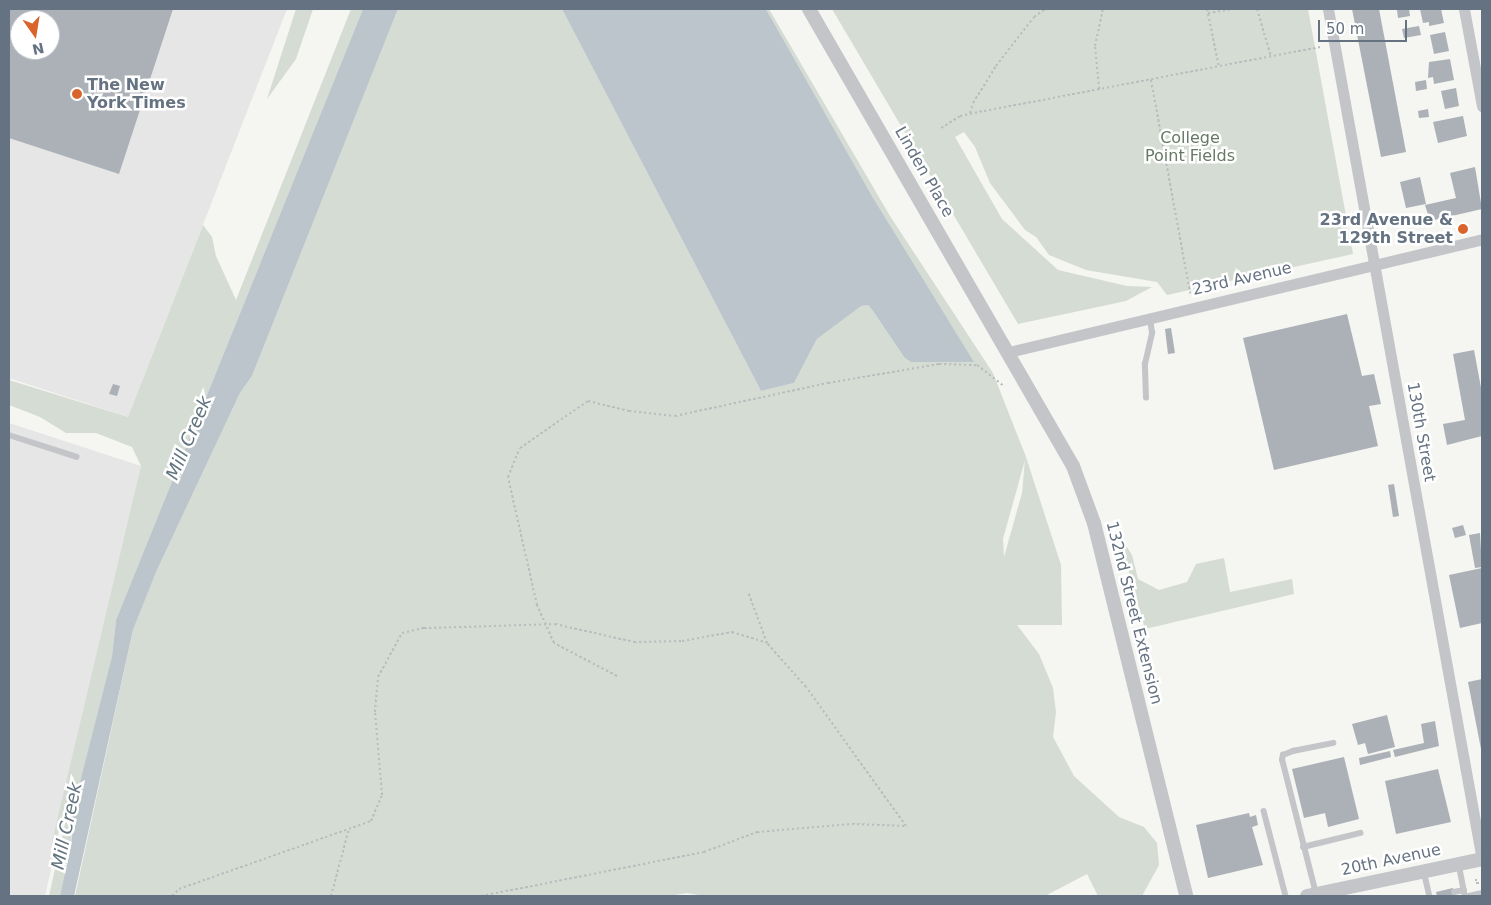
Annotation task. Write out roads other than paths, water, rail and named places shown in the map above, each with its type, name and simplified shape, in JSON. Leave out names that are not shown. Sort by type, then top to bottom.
[{"type":"street","name":"Linden Place","points":[[809,9],[1009,352]]},
{"type":"street","name":"130th Street","points":[[1328,9],[1482,860]]},
{"type":"street","points":[[1464,9],[1482,106]]},
{"type":"street","name":"23rd Avenue","points":[[1009,352],[1150,316],[1482,239]]},
{"type":"street","name":"132nd Street Extension","points":[[1009,352],[1073,466],[1094,523],[1186,896]]},
{"type":"street","name":"20th Avenue","points":[[1312,895],[1351,892],[1424,871],[1482,860]]},
{"type":"lane","points":[[1146,398],[1146,364],[1152,333],[1150,316]]},
{"type":"lane","points":[[9,435],[77,457]]},
{"type":"lane","points":[[1312,895],[1283,756],[1333,743]]},
{"type":"lane","points":[[1264,811],[1286,896]]},
{"type":"lane","points":[[1303,846],[1360,833]]},
{"type":"lane","points":[[1459,864],[1466,894]]},
{"type":"lane","points":[[1424,871],[1430,896]]},
{"type":"lane","points":[[1454,892],[1466,894],[1482,893]]},
{"type":"place","name":"The New York Times","points":[[77,94]]},
{"type":"place","name":"23rd Avenue & 129th Street","points":[[1463,229]]},
{"type":"park label","name":"College Point Fields","points":[[1190,147]]},
{"type":"water label","name":"Mill Creek","points":[[189,438]]},
{"type":"water label","name":"Mill Creek","points":[[67,826]]}]
